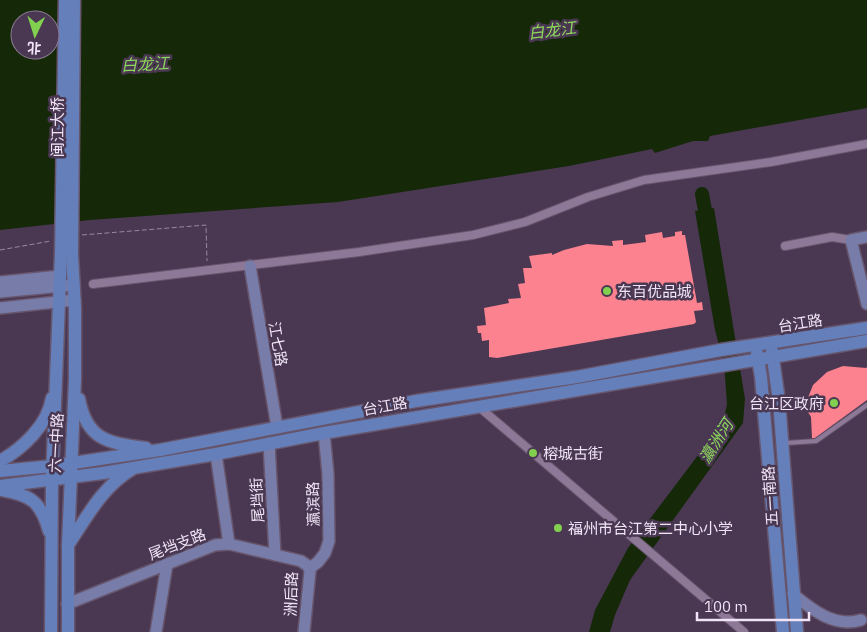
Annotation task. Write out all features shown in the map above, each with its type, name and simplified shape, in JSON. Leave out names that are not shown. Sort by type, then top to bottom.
[{"type":"main road","name":"闽江大桥","points":[[65,0],[66,254]]},
{"type":"main road","name":"闽江大桥","points":[[66,254],[74,0]]},
{"type":"main road","name":"六一中路","points":[[51,632],[55,378],[60,281],[66,254]]},
{"type":"main road","name":"六一中路","points":[[66,254],[74,285],[75,300],[75,379],[68,545],[68,632]]},
{"type":"main road","name":"台江路","points":[[53,473],[72,464],[160,450],[416,401],[577,376],[721,350],[867,328]]},
{"type":"main road","name":"台江路","points":[[53,473],[71,477],[142,466],[724,364],[863,343]]},
{"type":"main road","name":"五一南路","points":[[770,344],[783,443],[797,632]]},
{"type":"main road","name":"五一南路","points":[[755,346],[758,360],[783,632]]},
{"type":"main road","points":[[0,461],[19,448],[42,422],[51,405],[55,378]]},
{"type":"main road","points":[[75,379],[85,418],[100,438],[116,444],[160,450]]},
{"type":"main road","points":[[68,545],[94,503],[106,490],[120,476],[142,466]]},
{"type":"main road","points":[[0,471],[53,473]]},
{"type":"main road","points":[[0,486],[53,473]]},
{"type":"main road","points":[[0,490],[24,494],[35,502],[43,513],[52,542]]},
{"type":"street","points":[[93,284],[368,251],[473,235],[526,222],[588,197],[644,180],[771,162],[867,144]]},
{"type":"street","points":[[784,246],[832,238],[851,240],[867,237]]},
{"type":"street","points":[[851,240],[867,304]]},
{"type":"street","name":"江七路","points":[[250,266],[278,427]]},
{"type":"street","points":[[0,292],[60,281]]},
{"type":"street","points":[[0,282],[60,281],[74,285]]},
{"type":"street","points":[[0,308],[59,307],[75,300]]},
{"type":"street","points":[[479,407],[744,632]]},
{"type":"street","name":"瀛滨路","points":[[305,565],[318,562],[325,553],[328,541],[328,474],[324,433]]},
{"type":"street","name":"尾垱街","points":[[269,443],[275,555]]},
{"type":"street","points":[[216,454],[229,544]]},
{"type":"street","name":"尾垱支路","points":[[67,604],[215,545],[229,544],[275,555],[305,565]]},
{"type":"street","points":[[156,632],[166,564]]},
{"type":"street","name":"洲后路","points":[[304,632],[305,565]]},
{"type":"street","points":[[793,594],[825,617],[849,622],[864,618]]},
{"type":"street","points":[[841,632],[864,618]]},
{"type":"lane","points":[[783,443],[816,441],[867,405]]},
{"type":"path","points":[[82,235],[206,225],[207,270]]},
{"type":"path","points":[[0,250],[55,240]]},
{"type":"water","name":"白龙江","points":[[0,0],[867,0],[867,108],[710,136],[708,141],[693,141],[655,153],[652,149],[569,166],[338,202],[90,220],[0,230]]},
{"type":"water","points":[[714,208],[745,399],[743,423],[630,580],[610,632],[589,632],[595,610],[628,548],[723,422],[727,404],[724,364],[715,330],[695,211]]},
{"type":"building","name":"东百优品城","points":[[682,231],[682,235],[685,235],[697,303],[702,302],[703,310],[694,311],[696,322],[694,324],[497,358],[489,357],[489,340],[482,341],[481,333],[478,333],[477,326],[486,325],[484,308],[509,303],[508,299],[521,298],[518,284],[525,283],[523,268],[532,268],[529,256],[552,253],[552,255],[587,244],[613,246],[612,241],[623,240],[623,245],[646,242],[645,235],[662,232],[663,238],[675,236],[675,232]]},
{"type":"building","name":"台江区政府","points":[[843,366],[867,367],[867,400],[815,438],[812,438],[811,417],[806,409],[807,400],[813,385],[827,372]]},
{"type":"waterway","name":"瀛洲河","points":[[702,194],[708,227]]},
{"type":"place","name":"东百优品城","points":[[607,291]]},
{"type":"place","name":"台江区政府","points":[[834,403]]},
{"type":"place","name":"榕城古街","points":[[533,453]]},
{"type":"place","name":"福州市台江第二中心小学","points":[[558,528]]}]
